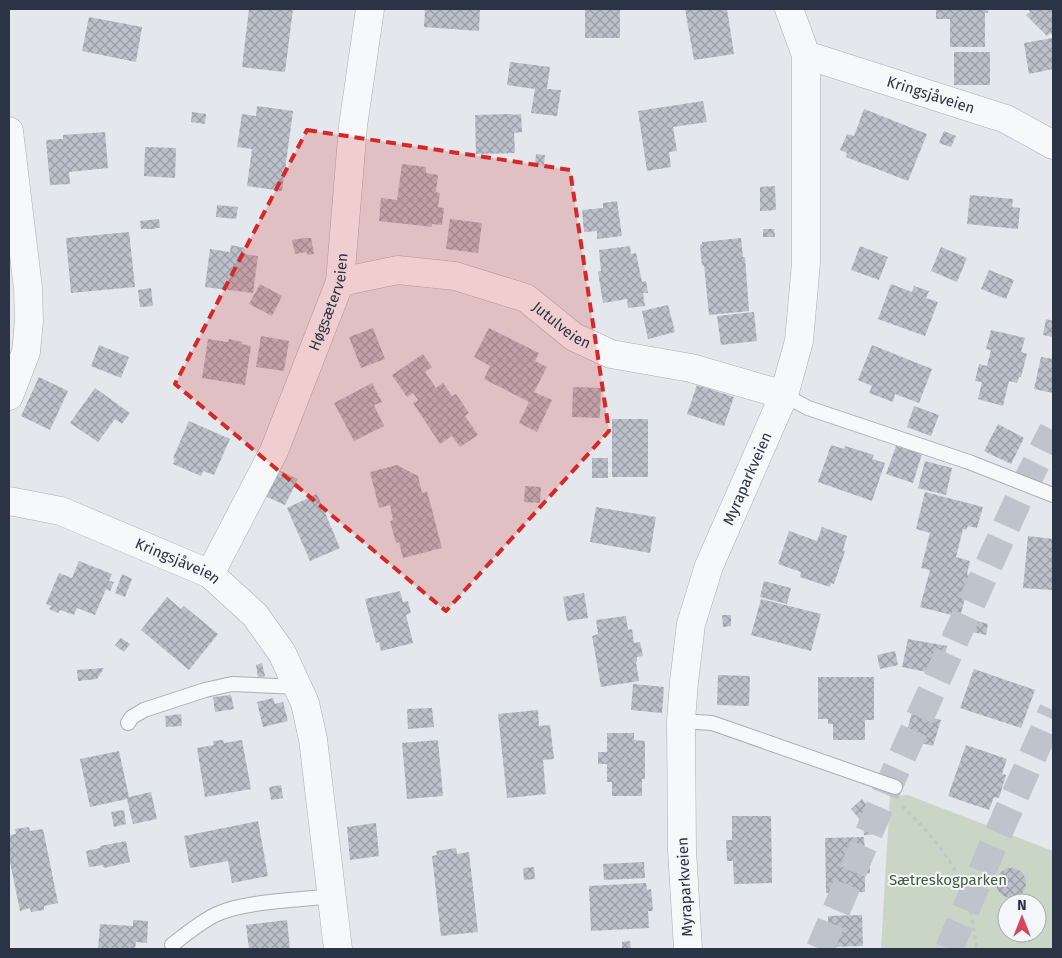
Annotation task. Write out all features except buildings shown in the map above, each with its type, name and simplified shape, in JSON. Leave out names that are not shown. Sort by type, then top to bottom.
[{"type":"street","name":"Høgsæterveien","points":[[210,574],[274,451],[340,282],[353,126],[370,9]]},
{"type":"street","name":"Myraparkveien","points":[[688,949],[682,850],[681,722],[691,624],[709,566],[784,396],[799,341],[806,263],[806,55],[789,9]]},
{"type":"street","name":"Kringsjåveien","points":[[806,55],[1006,119],[1053,145]]},
{"type":"street","points":[[9,131],[28,288],[29,321],[26,352],[9,396]]},
{"type":"street","name":"Jutulveien","points":[[340,282],[398,270],[455,276],[526,298],[574,337],[611,354],[691,368],[784,396]]},
{"type":"street","name":"Kringsjåveien","points":[[9,501],[61,511],[210,574],[255,615],[282,653],[305,703],[313,739],[338,949]]},
{"type":"lane","points":[[784,396],[808,408],[969,462],[1053,495]]},
{"type":"lane","points":[[128,723],[132,717],[144,710],[204,690],[232,684],[297,687]]},
{"type":"lane","points":[[681,722],[712,723],[895,787]]},
{"type":"lane","points":[[172,945],[194,928],[226,910],[332,896]]},
{"type":"path","points":[[895,787],[893,794],[900,804],[922,825],[950,861],[964,889],[977,949]]},
{"type":"highlighted area","points":[[307,130],[570,170],[609,431],[446,611],[175,384]]},
{"type":"green space","name":"Sætreskogparken","points":[[908,795],[1053,851],[1053,949],[881,949],[890,796]]},
{"type":"tunnel","points":[[820,949],[886,792],[1025,485],[1053,430]]},
{"type":"tunnel","points":[[949,949],[1053,710]]}]
